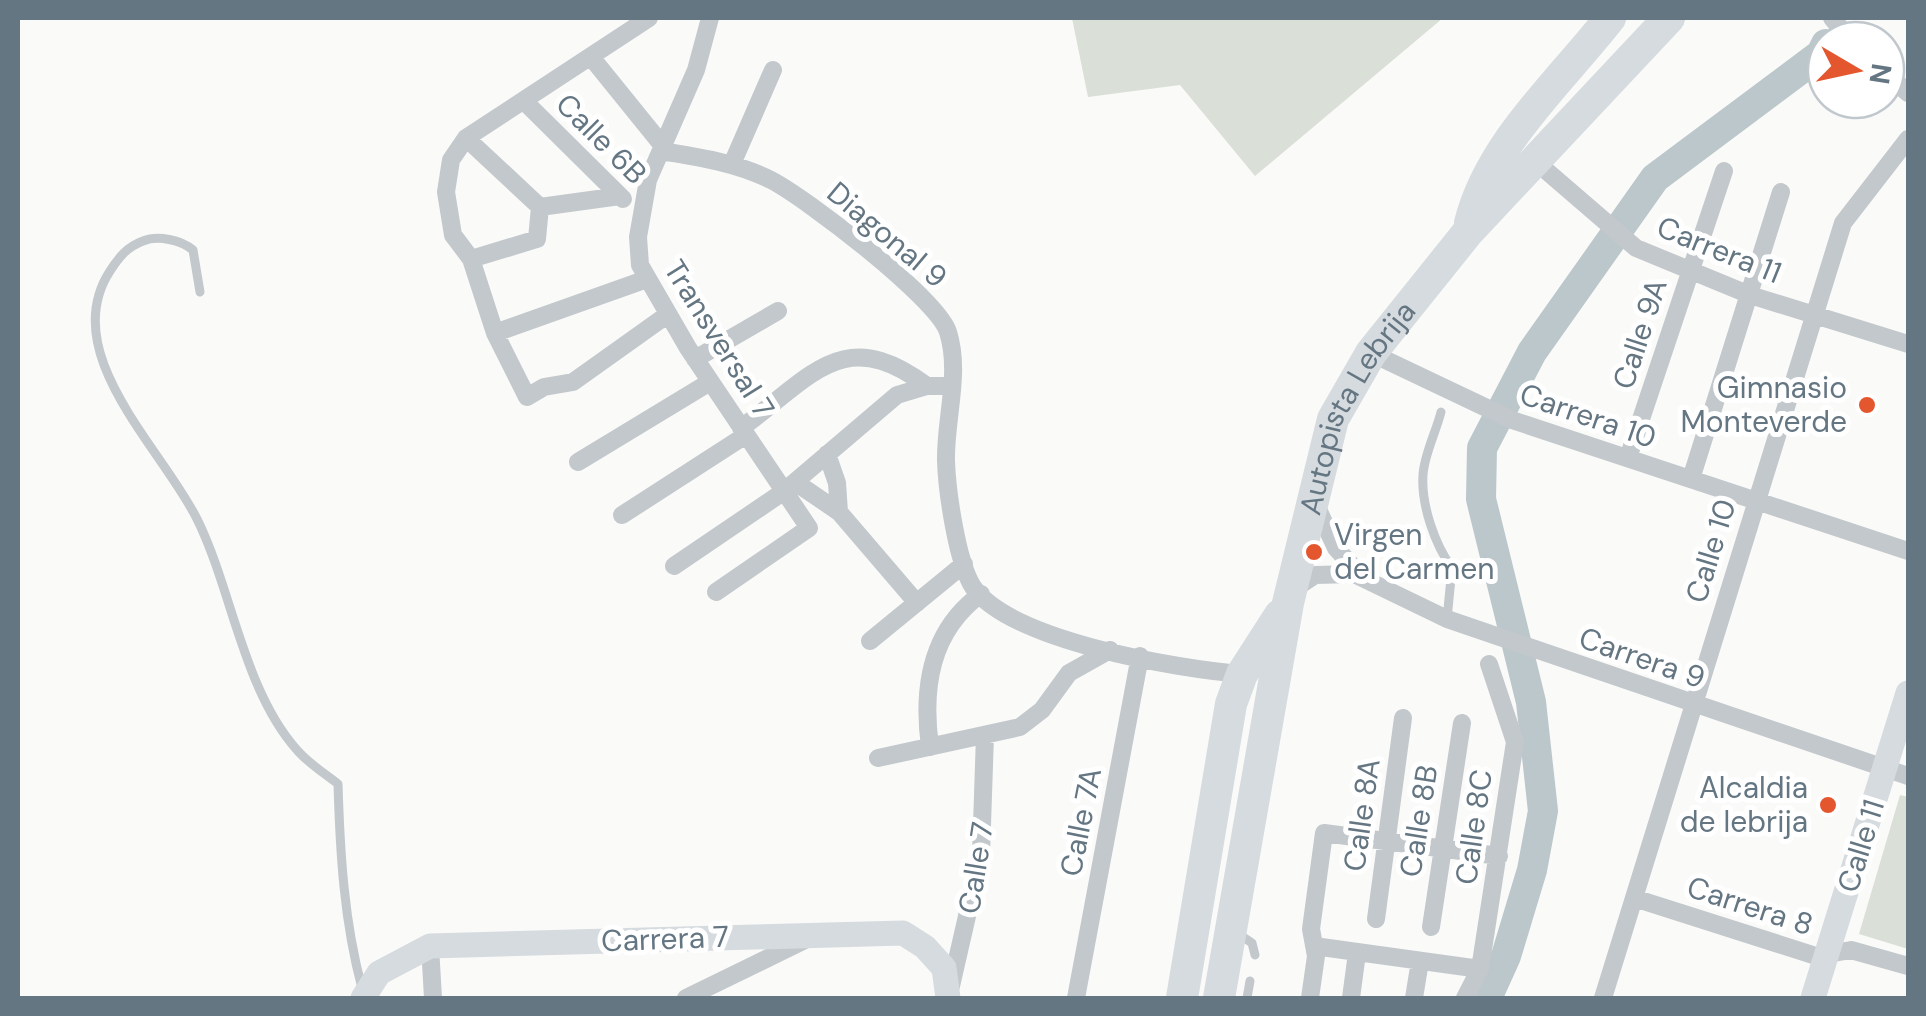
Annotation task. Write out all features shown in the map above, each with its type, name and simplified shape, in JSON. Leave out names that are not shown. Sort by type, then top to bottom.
[{"type":"highway","name":"Autopista Lebrija","points":[[1468,232],[1476,200],[1502,153],[1610,18]]},
{"type":"highway","name":"Autopista Lebrija","points":[[1219,998],[1289,597],[1333,419],[1371,353],[1468,232],[1669,18]]},
{"type":"highway","name":"Autopista Lebrija","points":[[1182,998],[1222,756],[1242,674],[1289,597]]},
{"type":"street","points":[[649,18],[466,138],[451,160],[446,192],[452,234],[471,259],[495,333],[527,397],[544,387],[573,382],[667,315]]},
{"type":"street","points":[[592,56],[662,148],[708,39],[710,18]]},
{"type":"street","points":[[732,164],[772,70]]},
{"type":"street","name":"Calle 6B","points":[[524,102],[640,216]]},
{"type":"street","points":[[466,138],[540,207]]},
{"type":"street","name":"Calle 10","points":[[1604,998],[1844,223],[1908,140]]},
{"type":"street","name":"Diagonal 9","points":[[662,148],[732,164],[797,196],[931,306],[948,330],[951,386],[947,474],[964,564],[981,594],[1020,625],[1111,650],[1242,674]]},
{"type":"street","name":"Transversal 7","points":[[662,148],[648,180],[640,216],[640,265],[710,382],[789,487],[808,528],[716,592]]},
{"type":"street","name":"Carrera 11","points":[[1535,162],[1636,248],[1750,295],[1908,344]]},
{"type":"street","name":"Calle 9A","points":[[1628,458],[1724,171]]},
{"type":"street","points":[[1691,479],[1781,192]]},
{"type":"street","points":[[540,207],[620,196]]},
{"type":"street","points":[[471,259],[538,236],[540,207]]},
{"type":"street","points":[[495,333],[647,279]]},
{"type":"street","points":[[695,359],[778,311]]},
{"type":"street","name":"Carrera 10","points":[[1371,353],[1512,420],[1908,551]]},
{"type":"street","points":[[622,515],[744,432],[838,358],[876,356],[928,386]]},
{"type":"street","points":[[578,462],[710,382]]},
{"type":"street","points":[[674,566],[789,487],[898,394],[928,386],[951,386]]},
{"type":"street","points":[[828,454],[837,483],[839,512]]},
{"type":"street","points":[[789,487],[839,512],[917,603]]},
{"type":"street","name":"Carrera 9","points":[[1312,493],[1336,548],[1363,578]]},
{"type":"street","points":[[870,642],[964,564]]},
{"type":"street","name":"Carrera 9","points":[[1289,597],[1324,573],[1363,578],[1447,619],[1897,772]]},
{"type":"street","points":[[930,747],[926,703],[934,655],[956,615],[981,594]]},
{"type":"street","points":[[878,758],[1028,722],[1068,673],[1111,650]]},
{"type":"street","name":"Calle 7A","points":[[1076,998],[1140,656]]},
{"type":"street","name":"Calle 8C","points":[[1466,998],[1480,970],[1514,742],[1489,664]]},
{"type":"street","name":"Calle 11","points":[[1813,998],[1897,772],[1908,693]]},
{"type":"street","name":"Calle 8A","points":[[1376,920],[1403,718]]},
{"type":"street","name":"Calle 8B","points":[[1431,927],[1462,724]]},
{"type":"street","name":"Calle 7","points":[[948,996],[981,855],[986,735]]},
{"type":"street","points":[[1310,998],[1314,946],[1311,929],[1324,833],[1499,856]]},
{"type":"street","name":"Carrera 8","points":[[1634,898],[1826,957],[1851,950],[1908,966]]},
{"type":"street","points":[[686,998],[817,934]]},
{"type":"street","name":"Carrera 7","points":[[363,996],[379,973],[430,946],[817,934],[903,934],[925,947],[944,968],[948,996]]},
{"type":"street","points":[[430,946],[433,998]]},
{"type":"street","points":[[1314,946],[1480,970]]},
{"type":"street","points":[[1351,998],[1358,952]]},
{"type":"street","points":[[1414,998],[1420,961]]},
{"type":"lane","points":[[200,292],[193,250],[169,240],[144,240],[123,252],[104,282],[96,310],[97,342],[111,383],[198,520],[235,625],[285,735],[338,784],[340,850],[353,955],[363,996]]},
{"type":"lane","points":[[1441,412],[1422,476],[1430,520],[1441,552],[1452,568],[1447,619]]},
{"type":"lane","points":[[1231,929],[1252,943],[1254,955]]},
{"type":"lane","points":[[1247,998],[1250,981]]},
{"type":"shaded area","points":[[1072,18],[1443,18],[1255,176],[1180,85],[1088,97]]},
{"type":"shaded area","points":[[1900,795],[1908,797],[1908,949],[1859,934]]},
{"type":"waterway","points":[[1487,998],[1506,956],[1532,870],[1543,811],[1531,702],[1481,499],[1482,448],[1532,352],[1655,178],[1806,65]]},
{"type":"place","name":"Gimnasio Monteverde","points":[[1867,405]]},
{"type":"place","name":"Virgen del Carmen","points":[[1314,552]]},
{"type":"place","name":"Alcaldia de lebrija","points":[[1828,805]]}]
